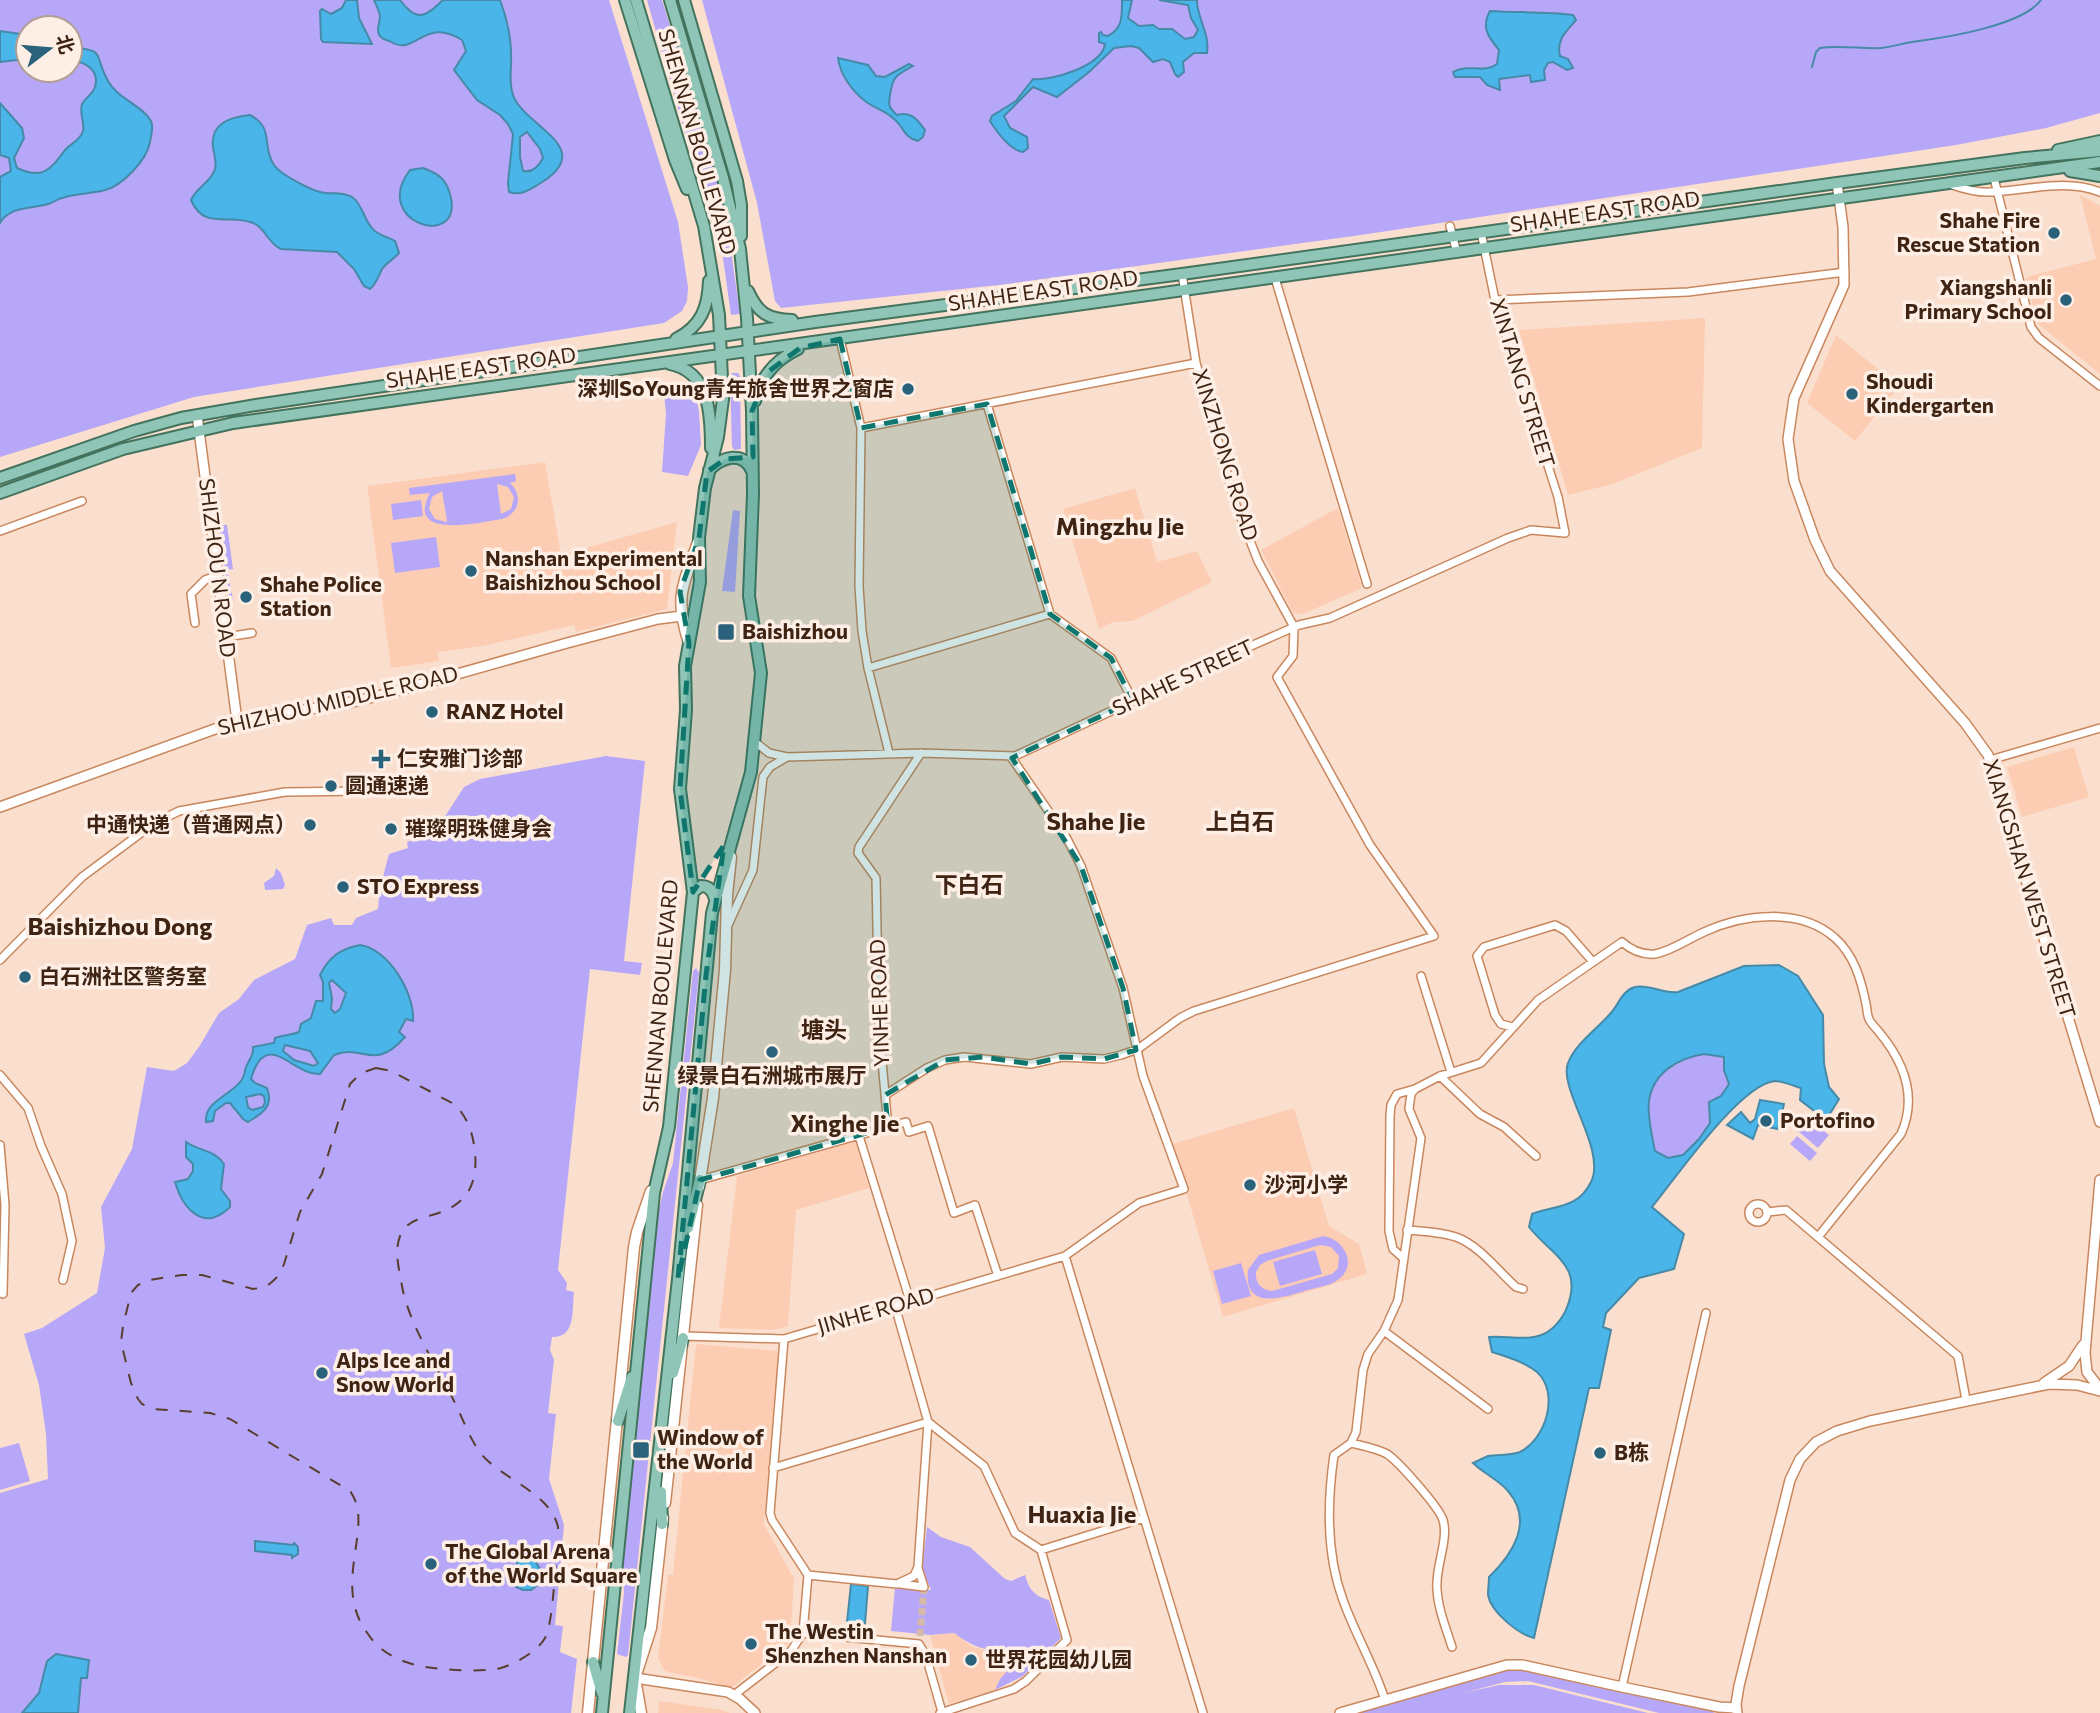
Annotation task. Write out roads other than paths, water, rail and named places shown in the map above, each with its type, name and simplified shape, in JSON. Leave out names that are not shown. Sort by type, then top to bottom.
[{"type":"main road","points":[[625,0],[675,160],[704,226]]},
{"type":"main road","name":"SHENNAN BOULEVARD","points":[[602,1713],[656,1177],[669,1127],[693,892],[680,789],[686,710],[685,666],[700,583],[699,538],[707,472],[722,417],[722,356],[710,254],[636,0]]},
{"type":"main road","name":"SHENNAN BOULEVARD","points":[[630,1713],[666,1399],[715,899],[747,790],[755,742],[761,673],[748,582],[753,473],[752,411],[740,249],[701,98],[670,0]]},
{"type":"main road","points":[[684,0],[737,181],[742,216],[740,249]]},
{"type":"main road","points":[[2025,158],[2100,141]]},
{"type":"main road","name":"SHAHE EAST ROAD","points":[[0,478],[134,431],[197,415],[815,322],[1182,274],[1451,231],[1481,232],[2025,158],[2100,151]]},
{"type":"main road","name":"SHAHE EAST ROAD","points":[[0,494],[123,449],[200,429],[246,421],[2100,162]]},
{"type":"main road","points":[[2039,172],[2078,171],[2100,176]]},
{"type":"main road","points":[[656,345],[686,333],[704,314],[708,298],[710,254]]},
{"type":"main road","points":[[744,283],[753,302],[770,317],[815,322]]},
{"type":"main road","points":[[752,411],[762,382],[773,365],[789,353],[814,343]]},
{"type":"main road","points":[[663,363],[685,370],[704,391],[710,411],[711,460]]},
{"type":"main road","points":[[707,472],[725,459],[737,457],[747,462],[753,473]]},
{"type":"main road","points":[[688,643],[680,602],[682,582],[699,538]]},
{"type":"main road","points":[[641,1713],[635,1678],[651,1628],[700,1180],[713,1098],[734,831]]},
{"type":"main road","points":[[693,892],[701,886],[707,887],[715,899]]},
{"type":"main road","points":[[588,1713],[634,1247],[656,1177]]},
{"type":"main road","points":[[678,1279],[700,1180]]},
{"type":"main road","points":[[666,1399],[684,1337]]},
{"type":"main road","points":[[618,1421],[639,1354]]},
{"type":"main road","points":[[660,1453],[662,1524]]},
{"type":"main road","points":[[593,1662],[603,1699]]},
{"type":"street","points":[[1994,178],[2031,327],[2039,338],[2100,386]]},
{"type":"street","name":"XIANGSHAN WEST STREET","points":[[1838,183],[1845,272],[1840,297],[1794,398],[1788,439],[1794,481],[1815,540],[1830,571],[1965,723],[1990,760],[2097,1099],[2100,1122]]},
{"type":"street","points":[[1948,184],[1975,192],[2064,184],[2100,192]]},
{"type":"street","points":[[1451,231],[1457,253]]},
{"type":"street","name":"XINTANG STREET","points":[[1481,232],[1496,300],[1558,497],[1565,533]]},
{"type":"street","points":[[1496,300],[1688,292],[1845,272]]},
{"type":"street","name":"XINZHONG ROAD","points":[[1182,274],[1196,363],[1236,505],[1258,561],[1294,627]]},
{"type":"street","points":[[1275,278],[1367,584]]},
{"type":"street","points":[[840,339],[861,428],[859,586],[867,668],[889,753]]},
{"type":"street","points":[[861,428],[1196,363]]},
{"type":"street","points":[[987,404],[1050,614],[1111,658],[1133,701]]},
{"type":"street","name":"SHIZHOU N ROAD","points":[[197,415],[237,721]]},
{"type":"street","points":[[0,531],[82,500]]},
{"type":"street","name":"SHAHE STREET","points":[[787,757],[921,753],[1011,757],[1294,627],[1330,618],[1508,538],[1531,530],[1565,533]]},
{"type":"street","points":[[195,622],[191,594],[205,580],[218,575]]},
{"type":"street","points":[[867,668],[1050,614]]},
{"type":"street","name":"SHIZHOU MIDDLE ROAD","points":[[0,806],[237,721],[353,702],[579,639],[682,616]]},
{"type":"street","points":[[885,1095],[927,1068],[954,1058],[983,1057],[1031,1064],[1062,1057],[1104,1059],[1136,1050],[1194,1011],[1434,936],[1370,845],[1277,677],[1293,656],[1294,627]]},
{"type":"street","points":[[226,637],[252,633]]},
{"type":"street","points":[[1990,760],[2100,728]]},
{"type":"street","points":[[755,742],[769,753],[787,757]]},
{"type":"street","name":"YINHE ROAD","points":[[888,1127],[879,1028],[876,878],[860,859],[859,847],[921,753]]},
{"type":"street","points":[[726,935],[732,912],[753,870],[763,777],[770,767],[787,757]]},
{"type":"street","points":[[1011,757],[1065,835],[1081,866],[1121,979],[1136,1050]]},
{"type":"street","points":[[0,960],[82,877],[153,824],[178,811],[285,792],[365,791],[372,788]]},
{"type":"street","points":[[1403,1258],[1394,1249],[1389,1231],[1390,1116],[1391,1105],[1397,1094],[1415,1090],[1440,1076],[1482,1063],[1538,1000],[1622,942],[1630,949],[1654,954],[1669,950],[1720,926],[1755,917],[1778,916],[1799,920],[1824,930],[1845,950],[1860,978],[1869,1020],[1899,1057],[1909,1090],[1909,1107],[1901,1134],[1818,1237]]},
{"type":"street","points":[[1512,1027],[1502,1024],[1495,1015],[1477,956],[1483,947],[1555,925],[1566,931],[1593,962]]},
{"type":"street","points":[[1421,976],[1451,1072]]},
{"type":"street","name":"JINHE ROAD","points":[[684,1337],[784,1339],[998,1276],[1065,1256],[1139,1203],[1184,1189],[1151,1103],[1136,1050]]},
{"type":"street","points":[[0,1075],[28,1108],[62,1194],[72,1241],[63,1280]]},
{"type":"street","points":[[1440,1076],[1480,1114],[1504,1127],[1536,1156]]},
{"type":"street","points":[[1385,1700],[1378,1678],[1344,1604],[1334,1570],[1329,1492],[1334,1455],[1351,1443],[1356,1432],[1363,1370],[1368,1354],[1384,1331],[1398,1300],[1421,1138],[1409,1109],[1411,1094],[1415,1090]]},
{"type":"street","points":[[700,1180],[906,1122],[909,1132],[928,1126],[954,1213],[975,1205],[998,1276]]},
{"type":"street","points":[[859,1136],[910,1301]]},
{"type":"street","points":[[0,1145],[5,1205],[2,1243],[3,1294]]},
{"type":"street","points":[[2100,1180],[2085,1340],[2087,1372],[2100,1390]]},
{"type":"street","points":[[1767,1212],[1786,1210],[1958,1356],[1966,1400]]},
{"type":"street","points":[[1407,1230],[1436,1232],[1471,1244],[1516,1287],[1523,1289]]},
{"type":"street","points":[[1065,1256],[1203,1713]]},
{"type":"street","points":[[808,1575],[924,1587],[918,1567],[928,1422],[895,1306]]},
{"type":"street","points":[[1622,1688],[1706,1313]]},
{"type":"street","points":[[1384,1331],[1488,1409]]},
{"type":"street","points":[[734,1695],[791,1651],[803,1633],[808,1575],[770,1517],[784,1339]]},
{"type":"street","points":[[2038,1385],[2069,1366],[2085,1340]]},
{"type":"street","points":[[1340,1713],[1507,1665],[1535,1666],[1622,1688],[1737,1711],[1739,1686],[1790,1480],[1800,1459],[1816,1442],[1837,1431],[1870,1421],[2038,1385],[2067,1384],[2100,1390]]},
{"type":"street","points":[[773,1468],[928,1422]]},
{"type":"street","points":[[803,1633],[920,1640],[941,1713],[967,1709],[1021,1685],[1067,1640],[1041,1550],[1014,1533],[984,1466],[928,1422]]},
{"type":"street","points":[[1351,1443],[1388,1455],[1414,1481],[1443,1518],[1445,1535],[1438,1563],[1437,1589],[1452,1647]]},
{"type":"street","points":[[1041,1550],[1144,1518]]},
{"type":"street","points":[[897,1584],[911,1579],[918,1567]]},
{"type":"street","points":[[635,1678],[721,1691],[734,1695],[755,1713]]},
{"type":"water","points":[[346,0],[357,0],[359,18],[372,44],[323,42],[321,39],[320,11],[322,9],[331,14],[342,8]]},
{"type":"water","points":[[374,0],[400,0],[411,12],[421,15],[443,0],[500,0],[510,39],[513,95],[519,106],[560,148],[562,159],[556,171],[528,190],[521,193],[509,192],[513,134],[500,115],[477,100],[454,70],[466,51],[462,40],[438,32],[407,45],[384,39],[378,32],[380,16]],"holes":[[[527,132],[540,149],[543,158],[540,164],[533,170],[523,171],[520,137]]]},
{"type":"water","points":[[1122,0],[1132,0],[1128,18],[1139,26],[1153,25],[1159,29],[1172,29],[1185,39],[1194,37],[1198,30],[1188,5],[1159,0],[1197,0],[1207,39],[1207,53],[1194,53],[1183,62],[1184,72],[1178,77],[1170,62],[1163,59],[1153,62],[1139,48],[1131,46],[1114,48],[1057,97],[1033,87],[1004,116],[1010,128],[1027,137],[1028,148],[1023,152],[1013,148],[990,121],[992,116],[1016,101],[1033,79],[1063,75],[1095,59],[1105,44],[1099,42],[1099,33],[1108,36],[1119,25]]},
{"type":"water","points":[[1490,11],[1573,15],[1576,20],[1563,36],[1559,50],[1560,56],[1568,59],[1573,68],[1567,70],[1553,62],[1548,63],[1544,70],[1545,80],[1531,82],[1530,75],[1499,79],[1500,90],[1487,85],[1480,77],[1455,77],[1453,72],[1459,69],[1487,68],[1497,64],[1499,50],[1486,27]]},
{"type":"water","points":[[0,31],[14,33],[14,60],[0,62]]},
{"type":"water","points":[[84,49],[97,55],[112,87],[151,121],[152,134],[144,157],[133,171],[112,188],[67,196],[15,211],[0,223],[0,177],[11,171],[9,158],[0,155],[0,103],[22,128],[24,138],[14,158],[17,168],[33,173],[45,171],[82,134],[82,104],[93,92],[96,81],[93,71],[85,65]]},
{"type":"water","points":[[838,58],[868,65],[876,76],[885,77],[909,64],[913,66],[894,80],[889,104],[897,115],[906,114],[916,119],[925,130],[923,137],[918,141],[910,137],[891,116],[860,97],[844,76]]},
{"type":"water","points":[[250,115],[262,126],[270,158],[278,169],[315,190],[352,197],[374,231],[395,241],[399,253],[384,267],[370,289],[364,286],[354,269],[337,252],[281,249],[253,223],[210,218],[196,209],[191,200],[215,169],[215,132],[229,120]]},
{"type":"water","points":[[423,168],[442,178],[451,198],[450,214],[443,223],[432,226],[419,223],[408,215],[401,204],[401,188],[410,170]]},
{"type":"water","points":[[360,945],[371,948],[381,955],[405,986],[410,998],[413,1021],[406,1019],[399,1032],[405,1037],[384,1053],[368,1055],[344,1052],[334,1055],[320,1074],[310,1073],[281,1057],[264,1056],[257,1064],[251,1079],[267,1088],[269,1100],[266,1108],[248,1122],[230,1103],[226,1103],[215,1111],[213,1121],[206,1122],[206,1115],[213,1104],[243,1078],[253,1047],[274,1043],[275,1038],[299,1032],[301,1024],[311,1018],[316,1001],[323,1001],[323,982],[320,975],[323,969],[336,955]],"holes":[[[332,980],[346,993],[340,1009],[335,1013],[331,1009],[329,983]],[[285,1045],[310,1051],[318,1063],[314,1066],[294,1060],[283,1051]],[[260,1094],[264,1096],[263,1107],[252,1110],[248,1107],[246,1097]]]},
{"type":"water","points":[[1779,965],[1798,976],[1823,1015],[1824,1064],[1829,1087],[1839,1099],[1826,1120],[1800,1100],[1801,1088],[1775,1081],[1761,1086],[1727,1115],[1652,1207],[1684,1234],[1674,1269],[1639,1278],[1606,1313],[1603,1327],[1611,1330],[1599,1388],[1589,1388],[1534,1638],[1520,1632],[1506,1621],[1490,1602],[1489,1577],[1512,1548],[1520,1525],[1519,1514],[1516,1502],[1508,1491],[1473,1463],[1488,1456],[1520,1452],[1537,1437],[1547,1415],[1549,1403],[1544,1381],[1527,1365],[1492,1352],[1489,1337],[1526,1338],[1546,1333],[1563,1316],[1570,1296],[1572,1284],[1564,1264],[1529,1227],[1532,1214],[1573,1202],[1586,1191],[1591,1182],[1593,1154],[1570,1088],[1568,1063],[1581,1043],[1630,989],[1640,986],[1678,992],[1744,966]],"holes":[[[1704,1054],[1724,1057],[1724,1070],[1729,1084],[1721,1096],[1709,1102],[1710,1123],[1699,1139],[1683,1155],[1668,1158],[1655,1151],[1649,1101],[1656,1082],[1669,1068],[1685,1059]]]},
{"type":"water","name":"Portofino","points":[[1760,1100],[1784,1104],[1778,1129],[1758,1125],[1753,1139],[1727,1125],[1741,1112],[1750,1123],[1755,1119]]},
{"type":"water","points":[[186,1142],[211,1153],[224,1164],[221,1189],[230,1201],[230,1207],[212,1218],[203,1218],[189,1209],[175,1182],[188,1179],[193,1171],[193,1164],[186,1157]]},
{"type":"water","points":[[255,1541],[294,1543],[298,1547],[298,1554],[292,1558],[292,1555],[255,1551]]},
{"type":"water","points":[[518,1560],[535,1561],[542,1572],[539,1584],[531,1590],[516,1587],[515,1580],[507,1578],[509,1568],[516,1567]]},
{"type":"water","points":[[851,1584],[868,1586],[865,1624],[847,1622]]},
{"type":"water","points":[[56,1654],[89,1660],[87,1678],[81,1678],[78,1713],[22,1713],[39,1693],[47,1661]]},
{"type":"waterway","points":[[1812,67],[1816,52],[1820,48],[1881,48],[1966,33],[2019,16],[2041,0]]},
{"type":"tunnel","points":[[920,1636],[924,1587]]},
{"type":"railway","points":[[376,1068],[391,1071],[454,1104],[469,1126],[475,1164],[472,1185],[467,1193],[444,1211],[410,1223],[400,1235],[398,1264],[405,1300],[417,1330],[482,1455],[546,1505],[554,1515],[558,1527],[553,1602],[545,1638],[526,1656],[492,1670],[439,1669],[415,1665],[380,1648],[357,1615],[353,1595],[352,1576],[358,1521],[357,1505],[350,1491],[230,1419],[210,1413],[153,1409],[142,1404],[131,1383],[121,1342],[131,1293],[138,1285],[149,1280],[202,1275],[253,1289],[266,1287],[280,1274],[300,1212],[322,1174],[350,1084],[361,1073],[376,1068]]},
{"type":"place","name":"Shahe Fire Rescue Station","points":[[2054,233]]},
{"type":"place","name":"Xiangshanli Primary School","points":[[2066,300]]},
{"type":"place","name":"深圳SoYoung青年旅舍世界之窗店","points":[[908,389]]},
{"type":"place","name":"Shoudi Kindergarten","points":[[1852,394]]},
{"type":"place","name":"Nanshan Experimental Baishizhou School","points":[[471,571]]},
{"type":"place","name":"Shahe Police Station","points":[[246,597]]},
{"type":"place","name":"Baishizhou","points":[[726,632]]},
{"type":"place","name":"RANZ Hotel","points":[[432,712]]},
{"type":"place","name":"仁安雅门诊部","points":[[381,759]]},
{"type":"place","name":"圆通速递","points":[[331,786]]},
{"type":"place","name":"中通快递（普通网点）","points":[[310,825]]},
{"type":"place","name":"璀璨明珠健身会","points":[[391,829]]},
{"type":"place","name":"STO Express","points":[[343,887]]},
{"type":"place","name":"白石洲社区警务室","points":[[25,977]]},
{"type":"place","name":"绿景白石洲城市展厅","points":[[772,1052]]},
{"type":"place","name":"Portofino","points":[[1766,1121]]},
{"type":"place","name":"沙河小学","points":[[1250,1185]]},
{"type":"place","name":"Alps Ice and Snow World","points":[[322,1373]]},
{"type":"place","name":"Window of the World","points":[[641,1450]]},
{"type":"place","name":"B栋","points":[[1600,1453]]},
{"type":"place","name":"The Global Arena of the World Square","points":[[431,1564]]},
{"type":"place","name":"The Westin Shenzhen Nanshan","points":[[751,1644]]},
{"type":"place","name":"世界花园幼儿园","points":[[971,1660]]},
{"type":"district","name":"Mingzhu Jie","points":[[1120,527]]},
{"type":"district","name":"Shahe Jie","points":[[1096,822]]},
{"type":"district","name":"上白石","points":[[1240,822]]},
{"type":"district","name":"下白石","points":[[969,885]]},
{"type":"district","name":"Baishizhou Dong","points":[[120,927]]},
{"type":"district","name":"塘头","points":[[824,1030]]},
{"type":"district","name":"Xinghe Jie","points":[[845,1124]]},
{"type":"district","name":"Huaxia Jie","points":[[1082,1515]]}]
